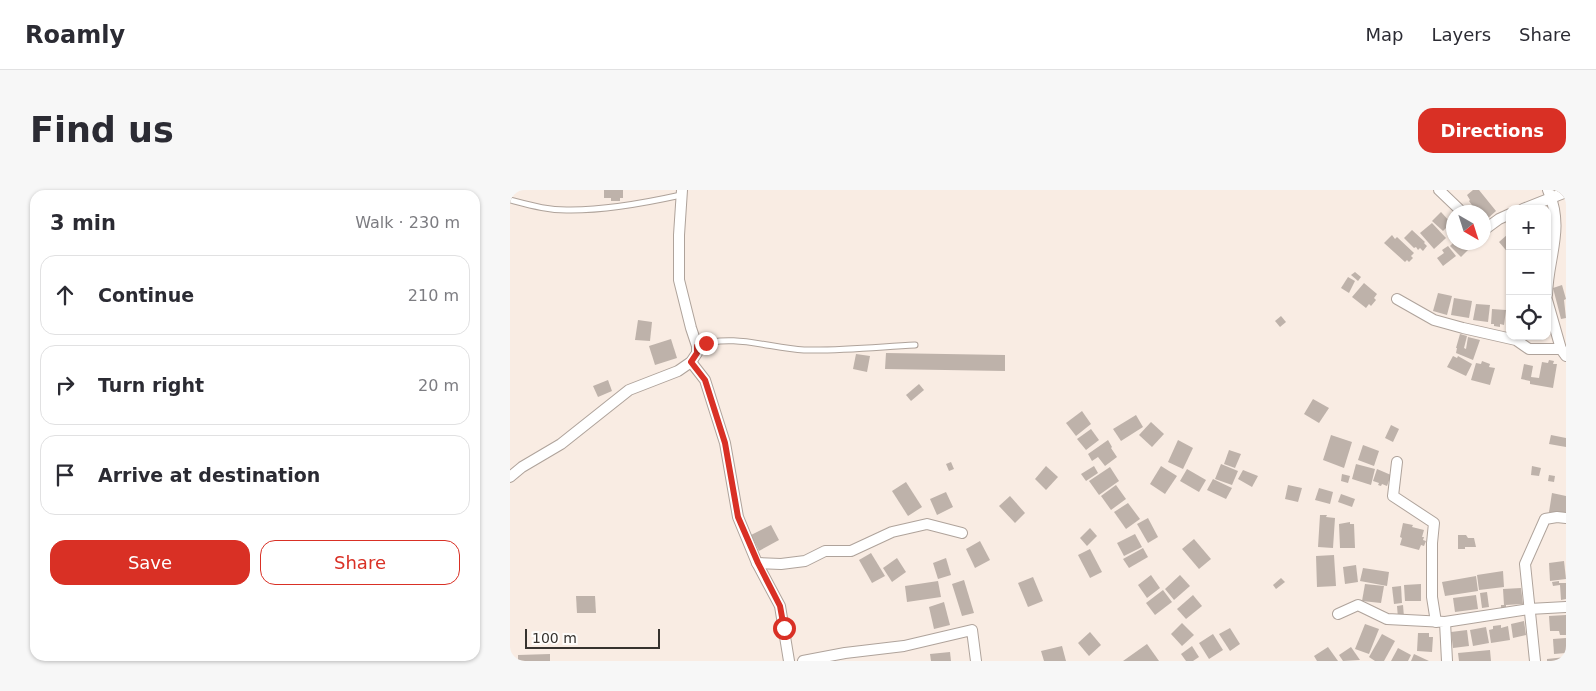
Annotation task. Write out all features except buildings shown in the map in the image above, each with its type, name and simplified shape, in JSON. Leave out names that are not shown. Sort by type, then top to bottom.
[{"type":"street","points":[[1438,190],[1454,205]]},
{"type":"street","points":[[510,477],[522,467],[561,444],[629,390],[678,371],[691,362],[697,353],[697,346],[679,280],[679,235],[682,192]]},
{"type":"street","points":[[1530,205],[1550,194],[1566,192]]},
{"type":"street","points":[[1550,194],[1556,216],[1556,236],[1551,269]]},
{"type":"street","points":[[1491,225],[1506,216]]},
{"type":"street","points":[[1397,299],[1434,320],[1516,340],[1529,349],[1564,352],[1551,312]]},
{"type":"street","points":[[691,362],[705,380],[725,443],[738,517],[758,563],[780,606],[789,661]]},
{"type":"street","points":[[1397,462],[1393,496],[1434,523],[1432,597],[1440,622],[1447,661]]},
{"type":"street","points":[[1535,661],[1525,564],[1546,519],[1566,518]]},
{"type":"street","points":[[758,563],[781,564],[804,561],[825,551],[851,551],[892,532],[927,524],[962,533]]},
{"type":"street","points":[[1338,614],[1358,605],[1387,619],[1440,622],[1529,609],[1566,607]]},
{"type":"street","points":[[803,661],[845,653],[904,646],[972,630],[976,661]]},
{"type":"lane","points":[[510,200],[533,206],[569,210],[649,202],[682,192]]},
{"type":"lane","points":[[697,346],[706,343],[743,341],[810,350],[915,345]]},
{"type":"route","points":[[706,343],[697,346],[697,353],[691,362],[705,380],[725,443],[738,517],[758,563],[780,606],[784,628]]}]
